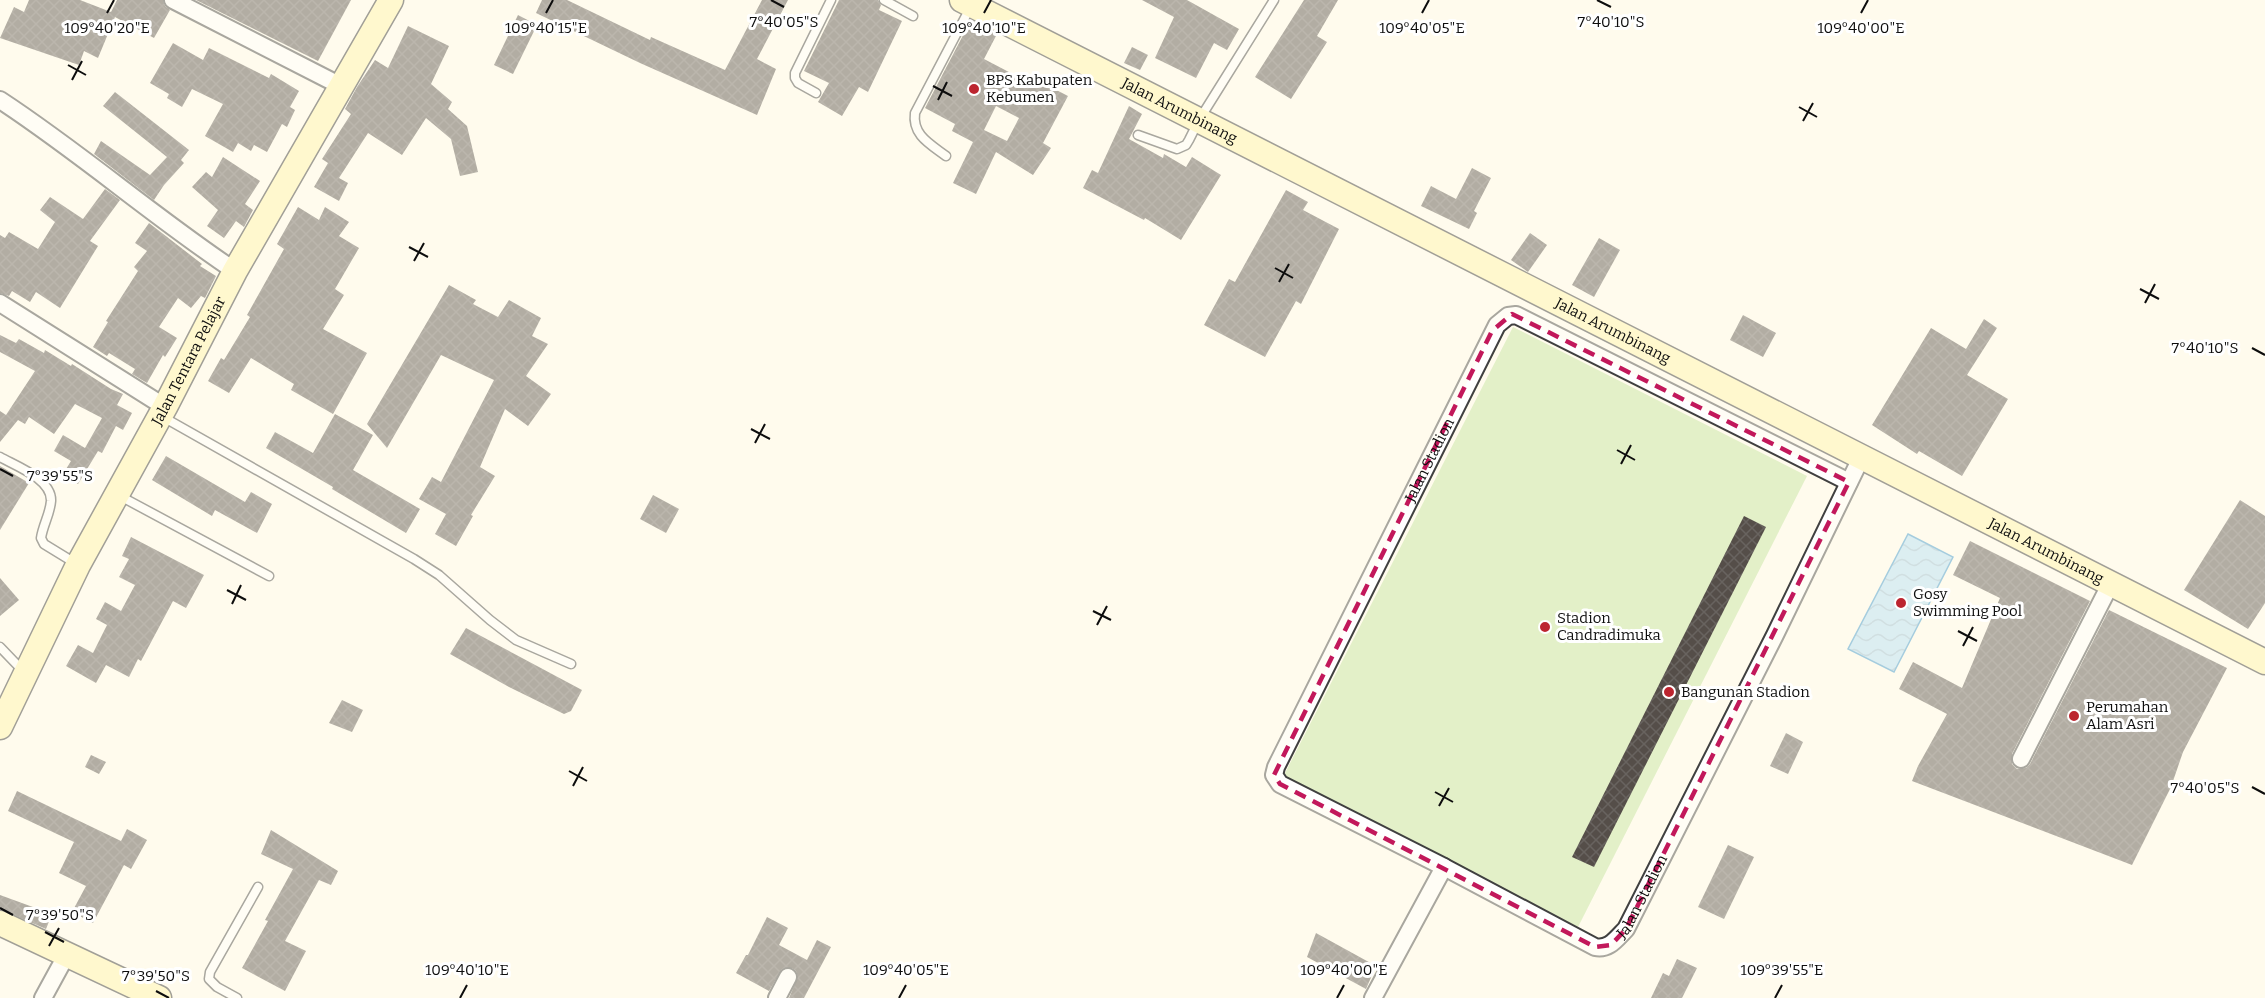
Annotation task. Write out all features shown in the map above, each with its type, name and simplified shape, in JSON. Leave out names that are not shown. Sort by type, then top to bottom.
[{"type":"main road","name":"Jalan Tentara Pelajar","points":[[0,727],[78,565],[235,271],[391,0]]},
{"type":"main road","name":"Jalan Arumbinang","points":[[967,2],[2265,662]]},
{"type":"main road","points":[[0,923],[159,998]]},
{"type":"street","points":[[174,0],[341,86]]},
{"type":"street","points":[[0,100],[157,217],[235,271]]},
{"type":"street","points":[[0,303],[162,411]]},
{"type":"street","name":"Jalan Stadion","points":[[1849,482],[1515,315],[1508,316],[1497,325],[1274,775],[1280,784],[1444,867],[1594,947],[1611,945],[1626,929],[1862,456]]},
{"type":"street","points":[[2021,759],[2111,583]]},
{"type":"street","points":[[1373,998],[1444,867]]},
{"type":"street","points":[[43,998],[67,954]]},
{"type":"street","points":[[777,998],[788,977]]},
{"type":"lane","points":[[816,93],[798,83],[795,73],[831,0]]},
{"type":"lane","points":[[883,0],[913,16]]},
{"type":"lane","points":[[1138,135],[1177,149],[1186,145],[1198,120],[1274,0]]},
{"type":"lane","points":[[946,156],[917,132],[914,123],[915,113],[967,2]]},
{"type":"lane","points":[[162,411],[439,575],[516,640],[571,664]]},
{"type":"lane","points":[[0,457],[40,480],[48,489],[51,499],[41,538],[52,550],[78,565]]},
{"type":"lane","points":[[117,494],[269,576]]},
{"type":"lane","points":[[0,647],[25,672]]},
{"type":"lane","points":[[237,998],[217,987],[209,979],[210,972],[258,887]]},
{"type":"highlighted area","points":[[1512,314],[1849,482],[1626,929],[1611,945],[1595,947],[1280,784],[1274,775],[1492,331]]},
{"type":"green space","name":"Stadion Candradimuka","points":[[1513,327],[1807,476],[1578,927],[1283,777]]},
{"type":"water","name":"Gosy Swimming Pool","points":[[1908,534],[1953,557],[1894,672],[1848,649]]},
{"type":"building","points":[[29,0],[80,0],[111,12],[117,0],[163,0],[165,6],[170,10],[154,38],[115,17],[98,58],[84,51],[79,65],[0,38],[14,7],[24,12]]},
{"type":"building","points":[[196,0],[351,0],[318,61]]},
{"type":"building","points":[[542,0],[567,0],[650,40],[651,37],[725,70],[762,0],[788,0],[757,59],[776,69],[757,115],[640,63],[536,13]]},
{"type":"building","points":[[839,0],[878,0],[881,5],[879,10],[902,21],[868,92],[859,87],[842,116],[818,102],[829,83],[804,71]]},
{"type":"building","points":[[1142,0],[1187,0],[1239,29],[1227,50],[1214,43],[1196,78],[1155,58],[1174,17]]},
{"type":"building","points":[[1304,0],[1338,0],[1317,36],[1327,42],[1291,99],[1255,77]]},
{"type":"building","points":[[518,15],[537,25],[513,74],[494,65]]},
{"type":"building","points":[[971,20],[997,34],[984,59],[1032,84],[1035,79],[1068,96],[1043,143],[1051,148],[1033,175],[996,152],[976,194],[953,183],[973,142],[952,131],[955,124],[925,108]],"holes":[[[996,106],[1019,118],[1007,141],[984,130]]]},
{"type":"building","points":[[408,26],[449,46],[431,84],[452,102],[448,109],[467,126],[478,172],[460,176],[451,139],[426,118],[402,155],[368,133],[339,178],[348,183],[339,201],[314,187],[328,163],[322,159],[351,114],[345,109],[357,87],[375,60],[388,68]]},
{"type":"building","points":[[173,43],[203,60],[209,48],[269,78],[271,74],[299,91],[290,107],[295,110],[287,127],[282,124],[267,152],[254,145],[251,151],[238,143],[233,152],[205,136],[223,104],[192,89],[182,107],[167,98],[169,94],[150,83]]},
{"type":"building","points":[[1132,47],[1148,55],[1140,70],[1124,63]]},
{"type":"building","points":[[115,92],[189,150],[181,160],[184,163],[154,200],[94,154],[101,141],[150,175],[167,157],[103,106]]},
{"type":"building","points":[[1129,106],[1142,114],[1129,139],[1163,158],[1164,154],[1186,167],[1192,157],[1221,175],[1181,240],[1145,218],[1144,220],[1083,188],[1092,170],[1098,173]]},
{"type":"building","points":[[223,157],[260,181],[245,204],[253,210],[244,227],[236,221],[224,238],[207,226],[218,210],[192,187],[206,172],[212,177]]},
{"type":"building","points":[[1472,168],[1491,178],[1474,211],[1477,213],[1469,229],[1421,206],[1431,186],[1456,199]]},
{"type":"building","points":[[105,189],[120,200],[90,241],[98,246],[60,308],[36,292],[30,302],[12,291],[9,296],[0,293],[0,235],[5,238],[9,232],[38,249],[55,222],[40,210],[50,197],[83,219]]},
{"type":"building","points":[[1286,190],[1308,202],[1303,210],[1339,229],[1301,304],[1296,301],[1265,357],[1204,325],[1229,279],[1235,282]]},
{"type":"building","points":[[298,207],[319,220],[325,207],[349,222],[339,236],[359,248],[335,289],[344,295],[323,329],[367,353],[333,414],[291,390],[294,384],[251,358],[229,393],[208,381],[221,358],[224,360],[250,317],[247,315],[284,249],[277,244]]},
{"type":"building","points":[[149,223],[202,264],[200,266],[216,276],[205,298],[201,296],[191,308],[178,298],[159,327],[177,338],[165,357],[163,355],[147,383],[132,374],[135,369],[109,353],[107,356],[93,347],[108,322],[106,321],[138,271],[134,267],[147,251],[135,243]]},
{"type":"building","points":[[1530,233],[1547,245],[1528,272],[1511,260]]},
{"type":"building","points":[[1599,238],[1620,250],[1594,297],[1572,285]]},
{"type":"building","points":[[449,285],[476,300],[473,304],[498,317],[509,300],[541,318],[532,336],[548,344],[526,376],[551,394],[528,426],[505,409],[480,467],[495,476],[471,515],[473,516],[456,546],[435,534],[446,514],[419,499],[432,477],[441,482],[494,380],[441,355],[387,448],[367,424]]},
{"type":"building","points":[[1743,315],[1776,333],[1763,357],[1730,340]]},
{"type":"building","points":[[1984,319],[1997,328],[1967,375],[2008,399],[1962,476],[1919,451],[1917,454],[1872,425],[1931,328],[1966,349]]},
{"type":"building","points":[[0,335],[16,343],[19,339],[44,353],[45,350],[123,394],[117,405],[132,413],[123,430],[116,426],[102,453],[98,451],[78,484],[63,474],[71,461],[54,451],[63,435],[85,448],[102,418],[75,404],[54,434],[29,417],[25,424],[18,420],[0,442],[0,411],[6,415],[35,371],[0,352]]},
{"type":"building","points":[[335,414],[373,435],[353,470],[420,509],[406,533],[266,448],[275,432],[313,453]]},
{"type":"building","points":[[166,456],[245,502],[251,492],[272,504],[257,533],[215,510],[212,516],[152,480]]},
{"type":"building","points":[[0,466],[29,483],[0,530]]},
{"type":"building","points":[[653,495],[679,509],[666,533],[640,519]]},
{"type":"building","points":[[2240,500],[2265,516],[2265,603],[2248,629],[2184,590]]},
{"type":"building","name":"Bangunan Stadion","points":[[1744,516],[1766,527],[1594,867],[1572,857]]},
{"type":"building","points":[[131,537],[204,575],[186,608],[173,601],[141,661],[138,659],[129,677],[106,665],[96,683],[66,666],[78,645],[93,653],[107,625],[96,619],[105,602],[121,611],[135,585],[119,577],[129,559],[122,556]]},
{"type":"building","name":"Perumahan Alam Asri","points":[[1970,541],[2090,601],[2012,754],[2012,764],[2017,769],[2026,768],[2030,764],[2109,610],[2227,668],[2183,752],[2171,787],[2132,865],[1912,781],[1947,714],[1899,689],[1913,662],[1962,688],[2000,598],[1953,575]]},
{"type":"building","points":[[0,578],[19,600],[0,616]]},
{"type":"building","points":[[466,628],[582,690],[571,711],[564,714],[450,654]]},
{"type":"building","points":[[342,700],[363,710],[352,732],[329,723]]},
{"type":"building","points":[[1786,733],[1803,742],[1788,774],[1770,766]]},
{"type":"building","points":[[91,755],[106,762],[99,774],[85,767]]},
{"type":"building","points":[[17,791],[121,841],[127,829],[147,840],[131,869],[124,865],[93,923],[72,912],[86,886],[59,873],[74,842],[8,811]]},
{"type":"building","points":[[271,830],[338,871],[331,885],[319,880],[285,941],[306,951],[285,991],[242,968],[293,869],[261,854]]},
{"type":"building","points":[[1728,845],[1754,857],[1724,919],[1698,907]]},
{"type":"building","points":[[0,895],[52,914],[46,929],[0,909]]},
{"type":"building","points":[[767,917],[788,928],[779,945],[807,960],[817,940],[831,947],[804,998],[789,998],[798,977],[792,968],[782,969],[769,991],[736,973]]},
{"type":"building","points":[[1316,933],[1376,966],[1366,989],[1307,957]]},
{"type":"building","points":[[1677,959],[1697,968],[1682,998],[1651,998],[1663,973],[1669,976]]},
{"type":"place","name":"BPS Kabupaten Kebumen","points":[[974,89]]},
{"type":"place","name":"Gosy Swimming Pool","points":[[1901,603]]},
{"type":"place","name":"Stadion Candradimuka","points":[[1545,627]]},
{"type":"place","name":"Bangunan Stadion","points":[[1669,692]]},
{"type":"place","name":"Perumahan Alam Asri","points":[[2074,716]]}]
